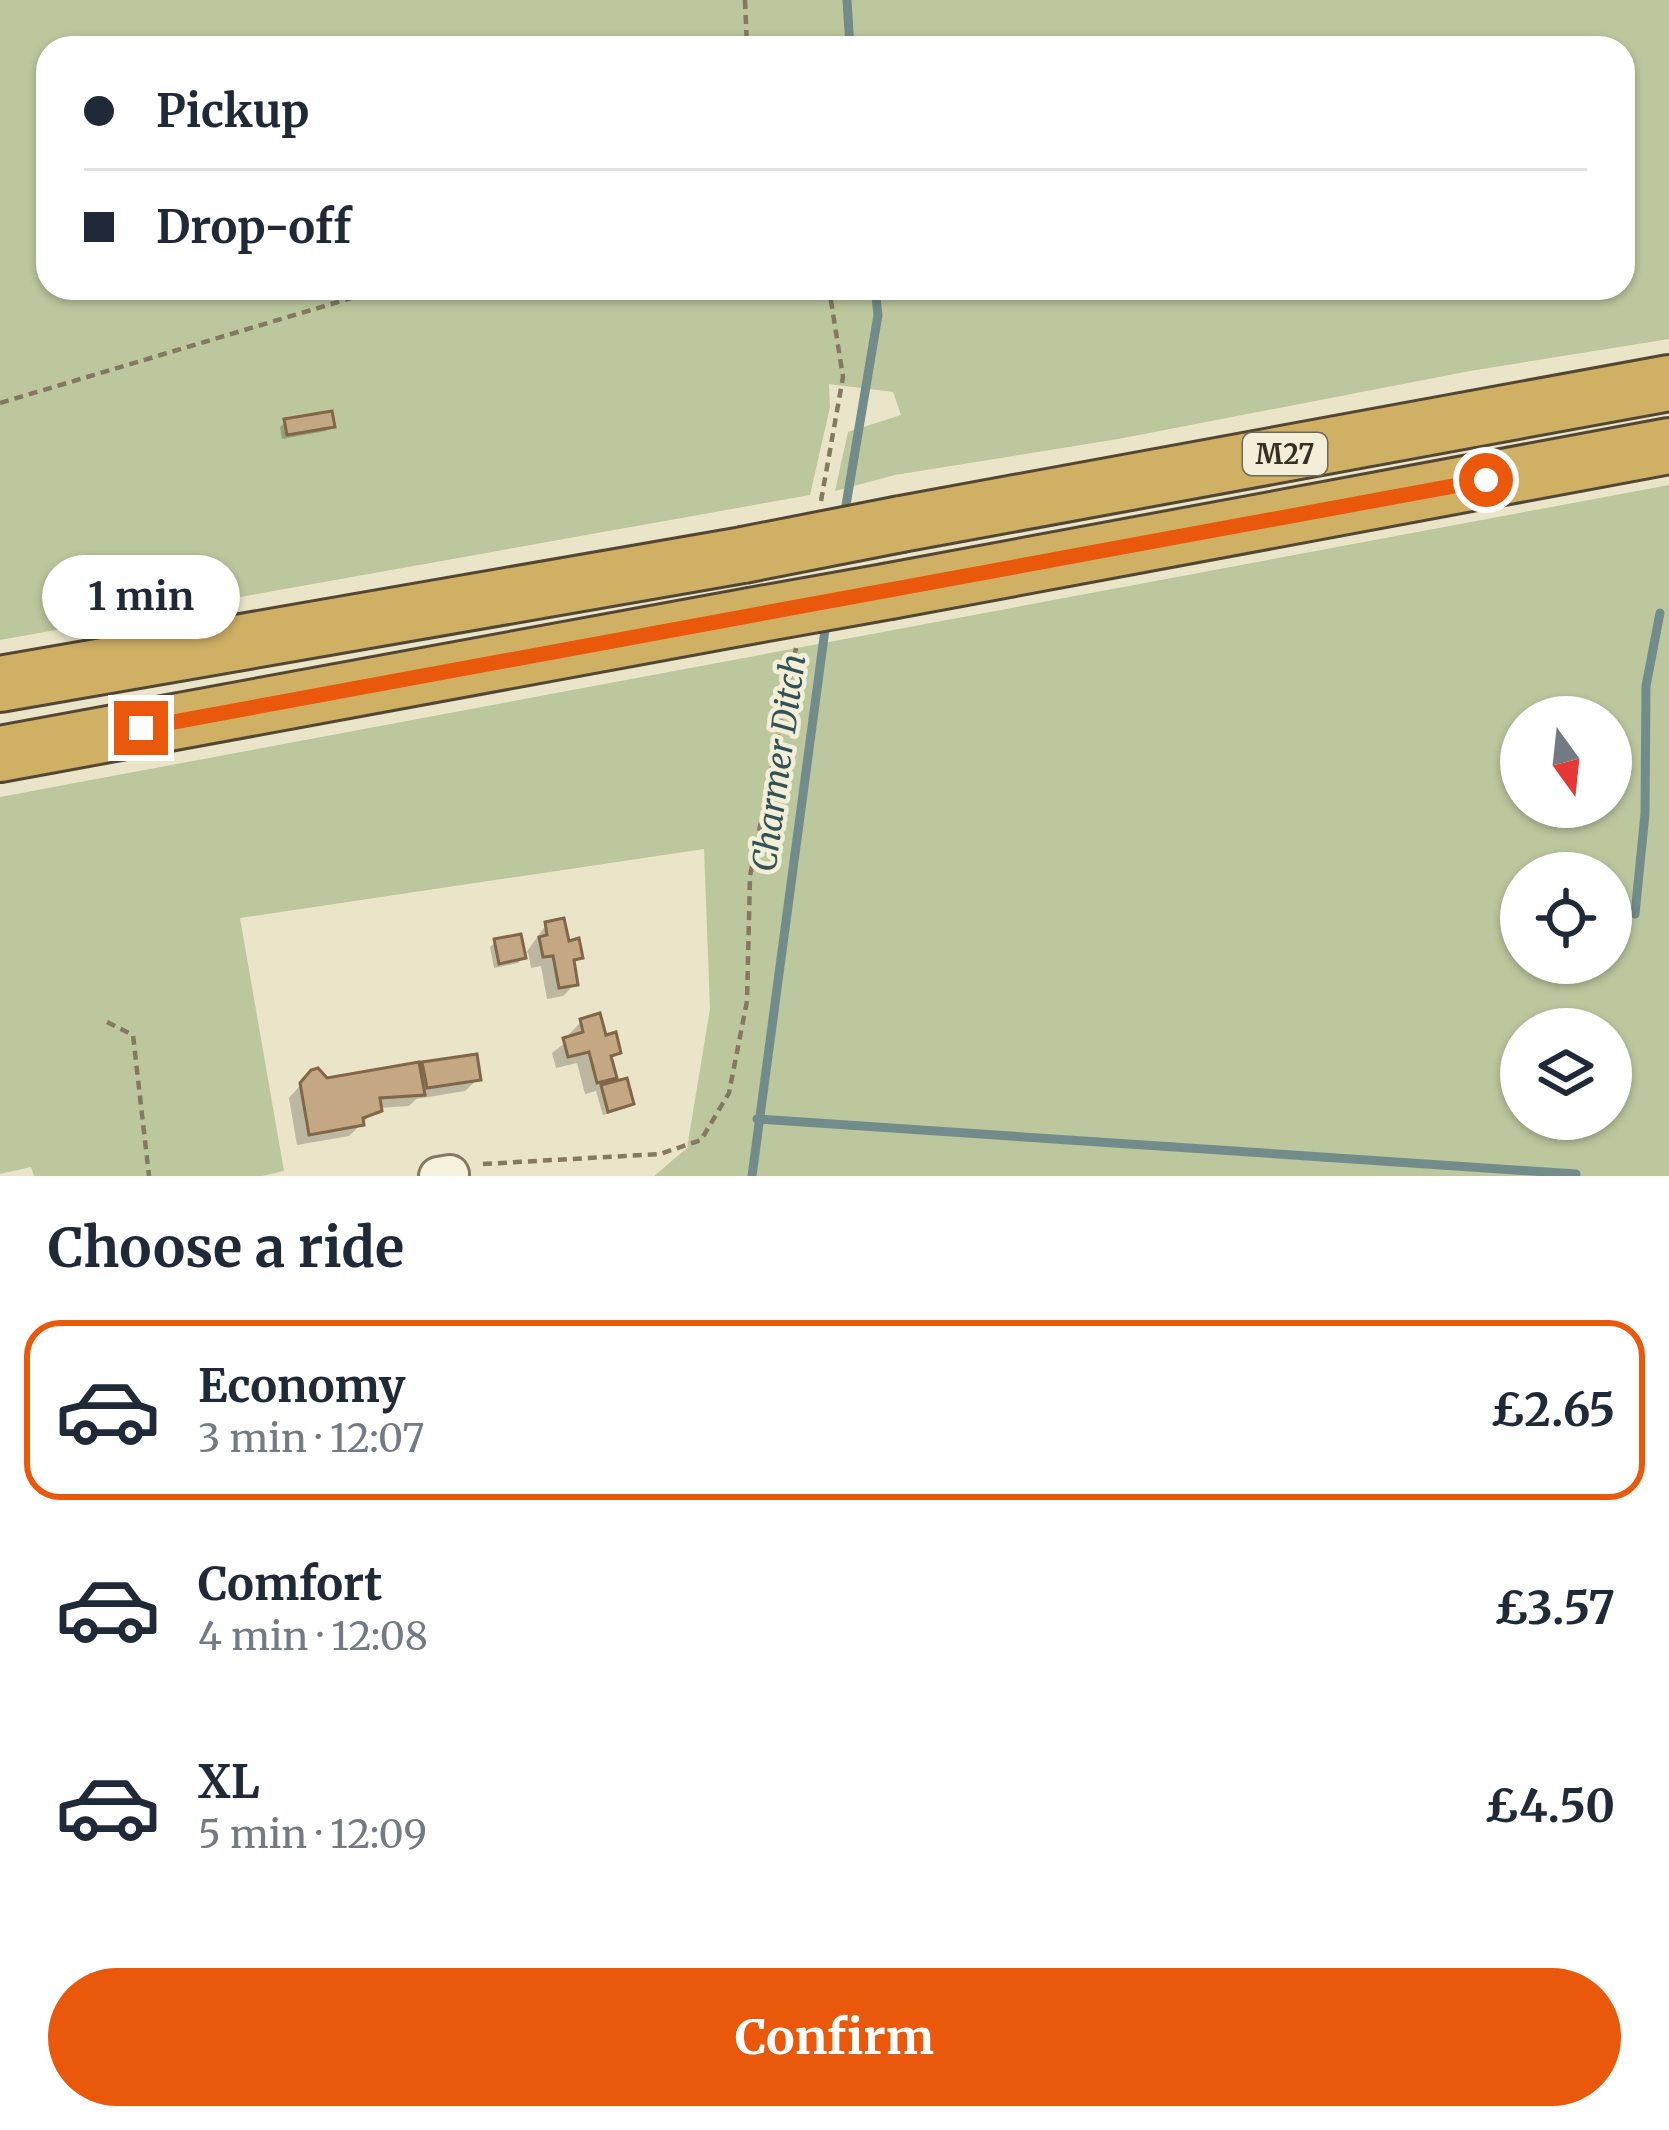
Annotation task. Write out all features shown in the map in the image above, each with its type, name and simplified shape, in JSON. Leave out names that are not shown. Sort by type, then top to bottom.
[{"type":"highway","name":"M27","points":[[0,684],[743,555],[1669,383]]},
{"type":"highway","name":"M27","points":[[0,754],[1669,446]]},
{"type":"path","points":[[745,0],[746,36]]},
{"type":"path","points":[[0,403],[346,300]]},
{"type":"path","points":[[823,493],[843,377],[831,300]]},
{"type":"path","points":[[443,1175],[486,1163],[660,1154],[701,1140],[729,1093],[747,1001],[750,876],[791,678]]},
{"type":"path","points":[[107,1022],[133,1035],[148,1176]]},
{"type":"green space","points":[[0,0],[1669,0],[1669,339],[895,475],[835,491],[848,432],[901,415],[893,392],[829,384],[830,407],[810,495],[0,640]]},
{"type":"green space","points":[[1669,485],[1669,1176],[654,1176],[687,1148],[710,1009],[704,849],[240,918],[284,1171],[262,1176],[34,1176],[31,1167],[0,1174],[0,797]]},
{"type":"building","points":[[332,411],[335,427],[287,435],[284,419]]},
{"type":"building","points":[[564,918],[569,941],[579,938],[583,958],[574,960],[578,985],[559,988],[553,956],[543,957],[539,937],[547,935],[545,922]]},
{"type":"building","points":[[521,934],[526,958],[499,964],[494,939]]},
{"type":"building","points":[[600,1013],[606,1035],[616,1032],[621,1053],[611,1056],[617,1078],[597,1083],[589,1052],[568,1057],[563,1038],[583,1032],[580,1019]]},
{"type":"building","points":[[477,1054],[481,1080],[427,1088],[422,1062]]},
{"type":"building","points":[[419,1062],[425,1095],[380,1098],[382,1111],[363,1118],[364,1125],[309,1135],[300,1083],[311,1070],[318,1068],[327,1078]]},
{"type":"building","points":[[627,1078],[634,1104],[608,1112],[601,1085]]},
{"type":"waterway","name":"Charmer Ditch","points":[[847,0],[849,36]]},
{"type":"waterway","name":"Charmer Ditch","points":[[844,517],[878,315],[876,300]]},
{"type":"waterway","points":[[1635,914],[1645,814],[1646,686],[1660,613]]},
{"type":"waterway","name":"Charmer Ditch","points":[[752,1176],[826,622]]},
{"type":"waterway","points":[[757,1119],[1576,1174]]},
{"type":"route","points":[[141,728],[1486,480]]}]
